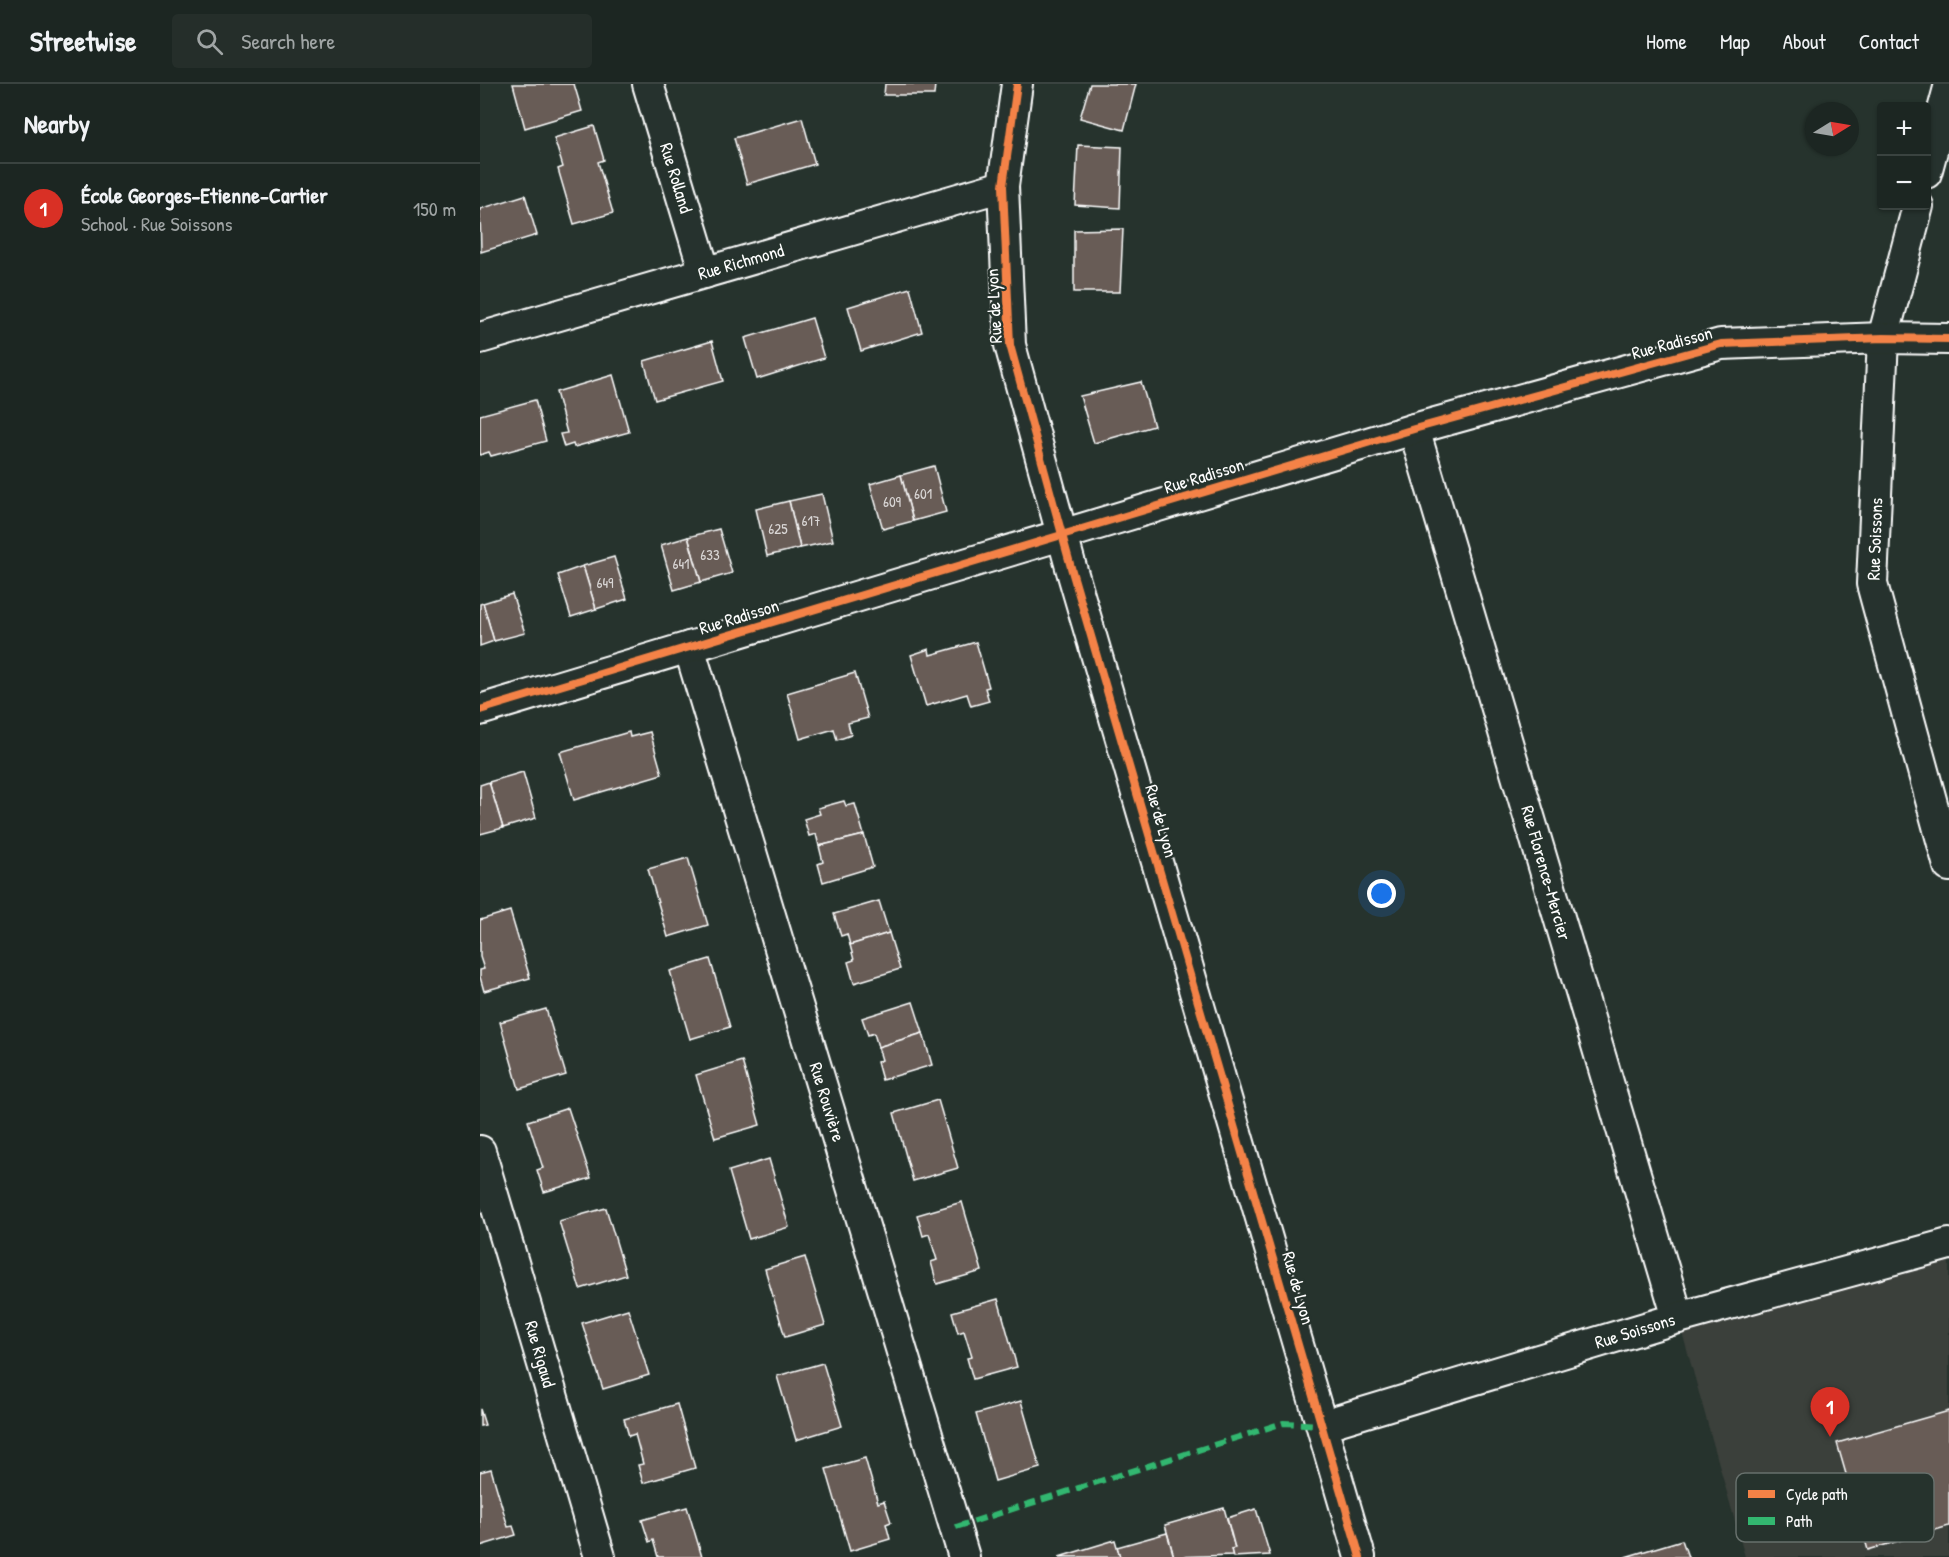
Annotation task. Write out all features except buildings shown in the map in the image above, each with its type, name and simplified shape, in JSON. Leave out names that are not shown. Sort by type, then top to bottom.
[{"type":"street","name":"Rue Rolland","points":[[648,84],[705,273]]},
{"type":"street","name":"Rue de Lyon","points":[[1017,84],[1003,186],[1010,345],[1062,534],[1360,1557]]},
{"type":"street","points":[[1931,156],[1949,88]]},
{"type":"street","name":"Rue Richmond","points":[[480,338],[1003,186]]},
{"type":"street","name":"Rue Soissons","points":[[1917,210],[1883,338],[1872,584],[1940,796],[1949,866]]},
{"type":"street","name":"Rue Radisson","points":[[480,710],[1414,429],[1721,344],[1883,338],[1949,339]]},
{"type":"street","name":"Rue Florence-Mercier","points":[[1414,429],[1678,1318]]},
{"type":"street","name":"Rue Rouvière","points":[[689,647],[964,1557]]},
{"type":"street","name":"Rue Rigaud","points":[[480,1151],[600,1557]]},
{"type":"street","name":"Rue Soissons","points":[[1323,1425],[1678,1318],[1949,1244]]},
{"type":"shaded area","points":[[1949,1244],[1949,1557],[1745,1557],[1741,1542],[1934,1542],[1934,1473],[1736,1473],[1736,1525],[1678,1318]]},
{"type":"marked path","points":[[956,1527],[1283,1423],[1323,1425]]},
{"type":"cycle path","points":[[1017,84],[1003,186],[1010,345],[1072,571],[1360,1557]]},
{"type":"cycle path","points":[[480,710],[1414,429],[1721,344],[1883,338],[1949,339]]},
{"type":"place","name":"École Georges-Etienne-Cartier","points":[[1830,1437]]}]
